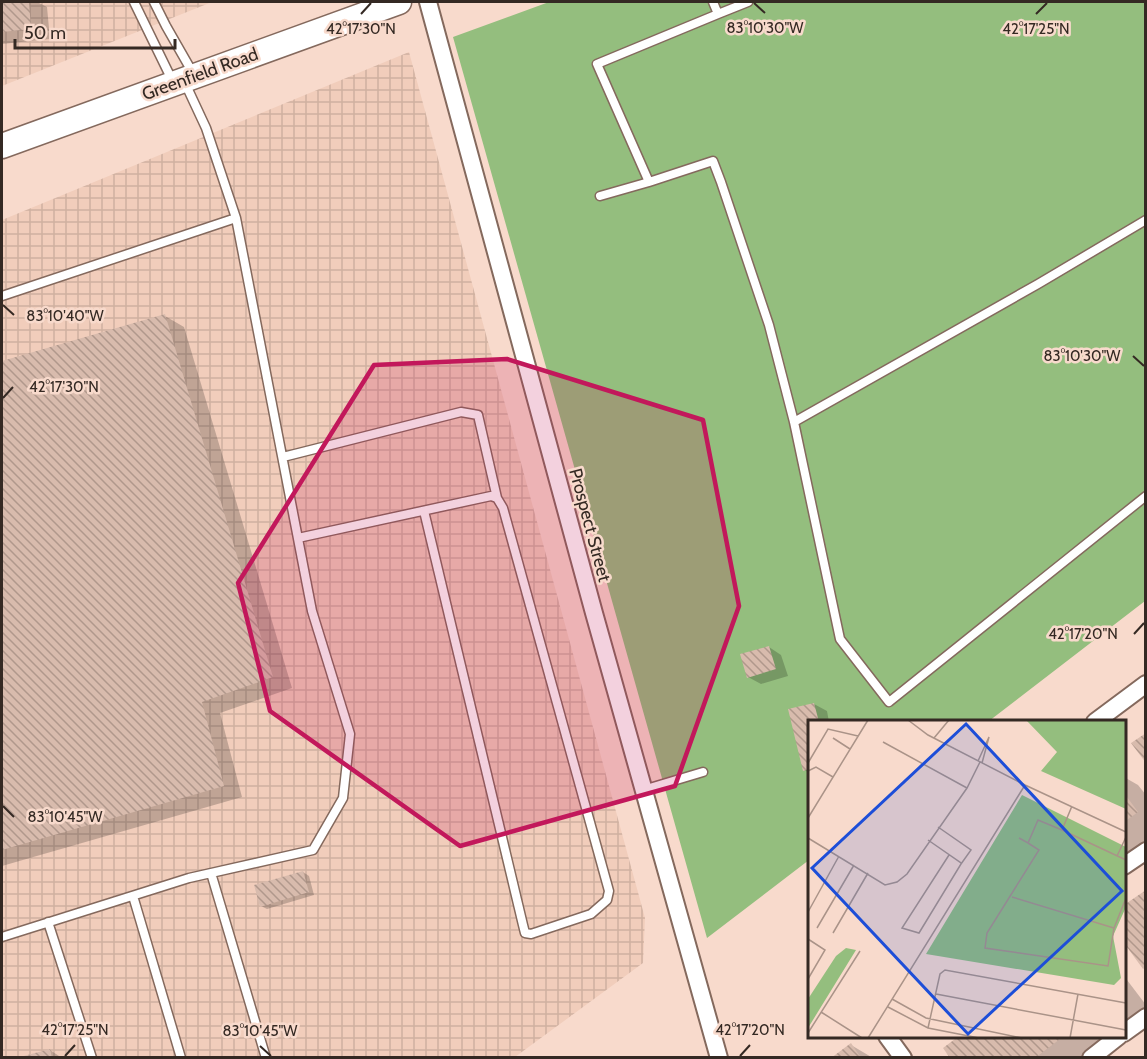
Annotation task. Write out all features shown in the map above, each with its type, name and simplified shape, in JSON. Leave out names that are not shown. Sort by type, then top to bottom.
[{"type":"main road","name":"Greenfield Road","points":[[2,146],[399,2]]},
{"type":"street","name":"Prospect Street","points":[[428,2],[718,1058]]},
{"type":"street","points":[[1098,720],[1146,684]]},
{"type":"street","points":[[1126,865],[1146,851]]},
{"type":"street","points":[[1126,1032],[1146,1017]]},
{"type":"street","points":[[890,1038],[903,1058]]},
{"type":"street","points":[[1091,1058],[1116,1038]]},
{"type":"lane","points":[[134,2],[184,80]]},
{"type":"lane","points":[[2,937],[189,878],[313,850],[343,798],[350,734],[312,611],[236,219],[206,128],[184,80],[166,26],[154,2]]},
{"type":"lane","points":[[713,2],[718,14]]},
{"type":"lane","points":[[649,182],[597,64],[748,2]]},
{"type":"lane","points":[[600,196],[713,161],[769,325],[794,422],[840,639],[889,702],[1146,496]]},
{"type":"lane","points":[[2,296],[236,219]]},
{"type":"lane","points":[[794,422],[1146,220]]},
{"type":"lane","points":[[283,457],[461,412],[478,415],[497,498],[503,508],[609,891],[606,900],[591,914],[531,934],[525,933],[424,511]]},
{"type":"lane","points":[[298,538],[491,496],[497,498]]},
{"type":"lane","points":[[643,789],[703,772]]},
{"type":"lane","points":[[211,873],[266,1058]]},
{"type":"lane","points":[[133,896],[181,1058]]},
{"type":"lane","points":[[48,922],[92,1058]]},
{"type":"highlighted area","points":[[507,359],[703,420],[739,606],[675,786],[460,846],[270,711],[238,583],[374,365]]},
{"type":"shaded area","points":[[2,2],[212,2],[2,86]]},
{"type":"shaded area","points":[[409,52],[645,918],[643,963],[515,1057],[2,1058],[2,220]]},
{"type":"green space","points":[[549,2],[1145,2],[1145,601],[990,720],[808,720],[808,861],[707,938],[453,37]]},
{"type":"building","points":[[2,2],[29,2],[31,29],[2,32]]},
{"type":"building","points":[[165,314],[273,677],[202,702],[224,786],[2,850],[2,361]]},
{"type":"building","points":[[769,646],[776,669],[747,678],[740,654]]},
{"type":"building","points":[[814,703],[818,720],[808,720],[808,770],[803,771],[788,709]]},
{"type":"building","points":[[1146,733],[1146,763],[1131,743]]},
{"type":"building","points":[[1126,796],[1138,812],[1126,821]]},
{"type":"building","points":[[303,871],[309,892],[260,907],[254,885]]},
{"type":"building","points":[[1146,890],[1146,967],[1143,969],[1126,946],[1126,904]]},
{"type":"building","points":[[956,1038],[1061,1038],[1035,1058],[950,1058],[943,1048]]},
{"type":"building","points":[[851,1043],[861,1058],[831,1058]]},
{"type":"building","points":[[50,1049],[52,1058],[20,1058],[20,1057]]}]
